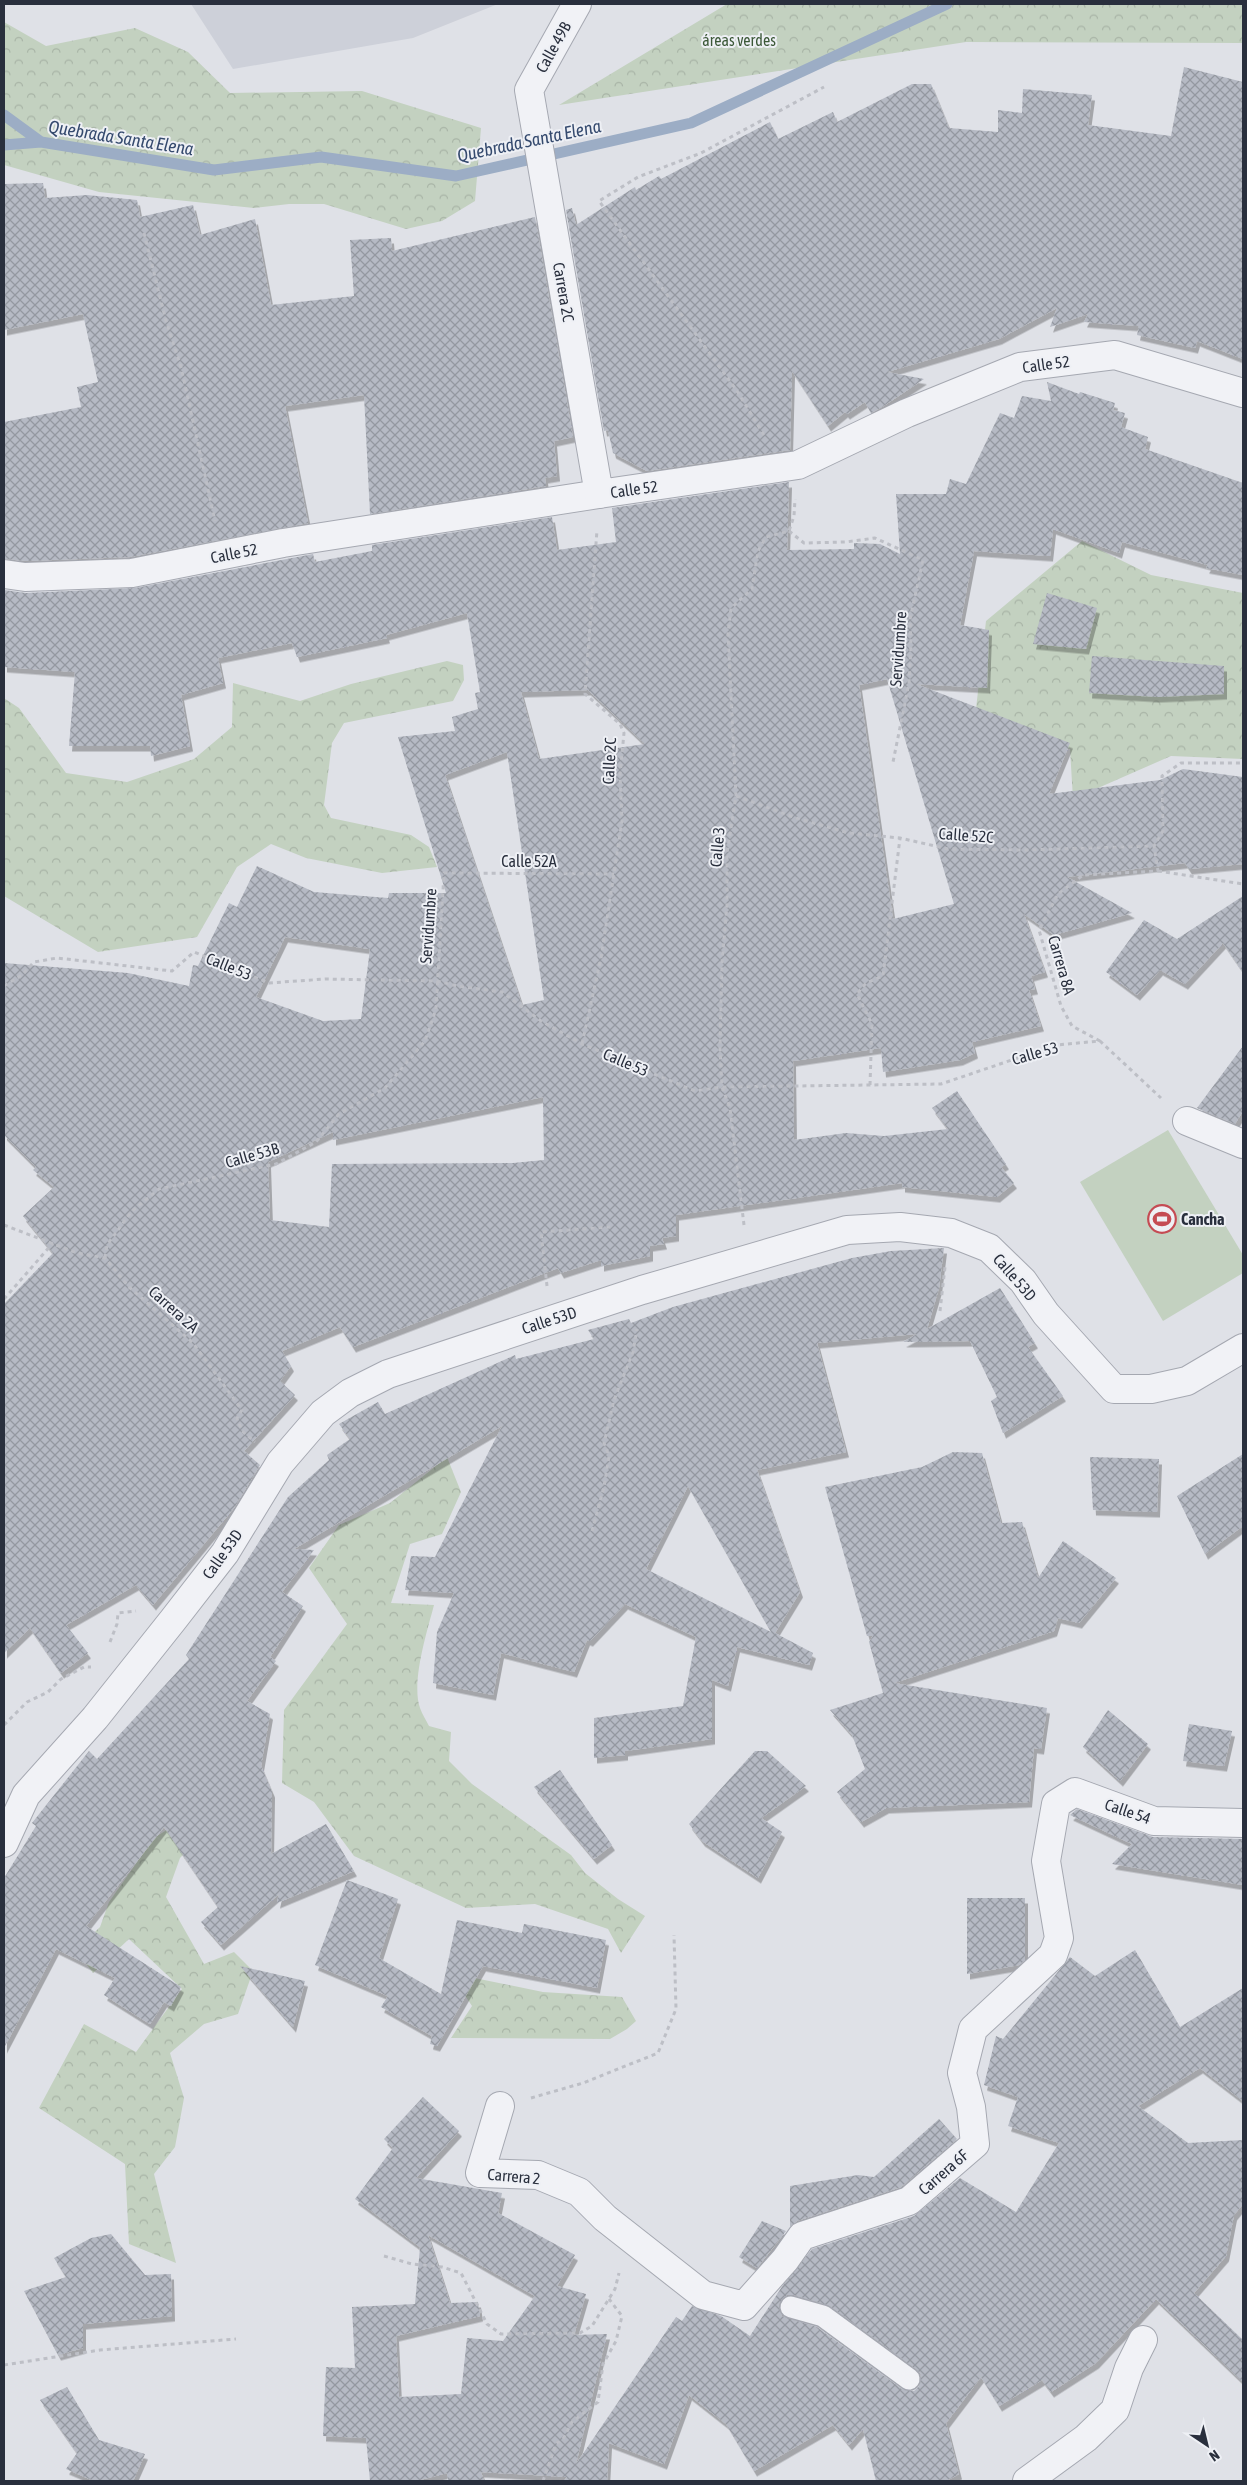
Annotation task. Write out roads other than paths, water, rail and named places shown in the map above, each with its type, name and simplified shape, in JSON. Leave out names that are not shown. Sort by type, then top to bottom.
[{"type":"street","name":"Calle 49B","points":[[529,90],[577,4]]},
{"type":"street","name":"Carrera 2C","points":[[529,90],[599,494]]},
{"type":"street","name":"Calle 52","points":[[4,574],[25,577],[132,573],[283,544],[791,466],[907,413],[1020,367],[1115,355],[1243,393]]},
{"type":"street","points":[[1188,1121],[1243,1144]]},
{"type":"street","name":"Calle 53D","points":[[4,1843],[26,1795],[95,1718],[225,1553],[280,1463],[323,1414],[350,1393],[388,1374],[642,1290],[847,1230],[900,1227],[951,1233],[989,1248],[1023,1282],[1046,1314],[1114,1389],[1151,1389],[1187,1381],[1243,1348]]},
{"type":"street","name":"Calle 54","points":[[1075,1792],[1154,1821],[1243,1823]]},
{"type":"street","name":"Carrera 6F","points":[[628,2236],[703,2295],[744,2306],[785,2260],[802,2236],[909,2201],[975,2144],[971,2107],[962,2073],[972,2029],[1053,1955],[1059,1938],[1046,1862],[1056,1804],[1075,1792]]},
{"type":"street","name":"Carrera 2","points":[[500,2106],[480,2173],[538,2175],[579,2192],[604,2218],[628,2236]]},
{"type":"street","points":[[1027,2481],[1086,2438],[1115,2410],[1130,2368],[1143,2340]]},
{"type":"lane","points":[[791,2307],[823,2316],[909,2379]]},
{"type":"waterway","name":"Quebrada Santa Elena","points":[[4,145],[41,142],[214,170],[321,157],[456,176],[691,123],[947,4]]},
{"type":"waterway","points":[[4,115],[41,142]]},
{"type":"place","name":"Cancha","points":[[1162,1219]]},
{"type":"park label","name":"áreas verdes","points":[[739,40]]}]
